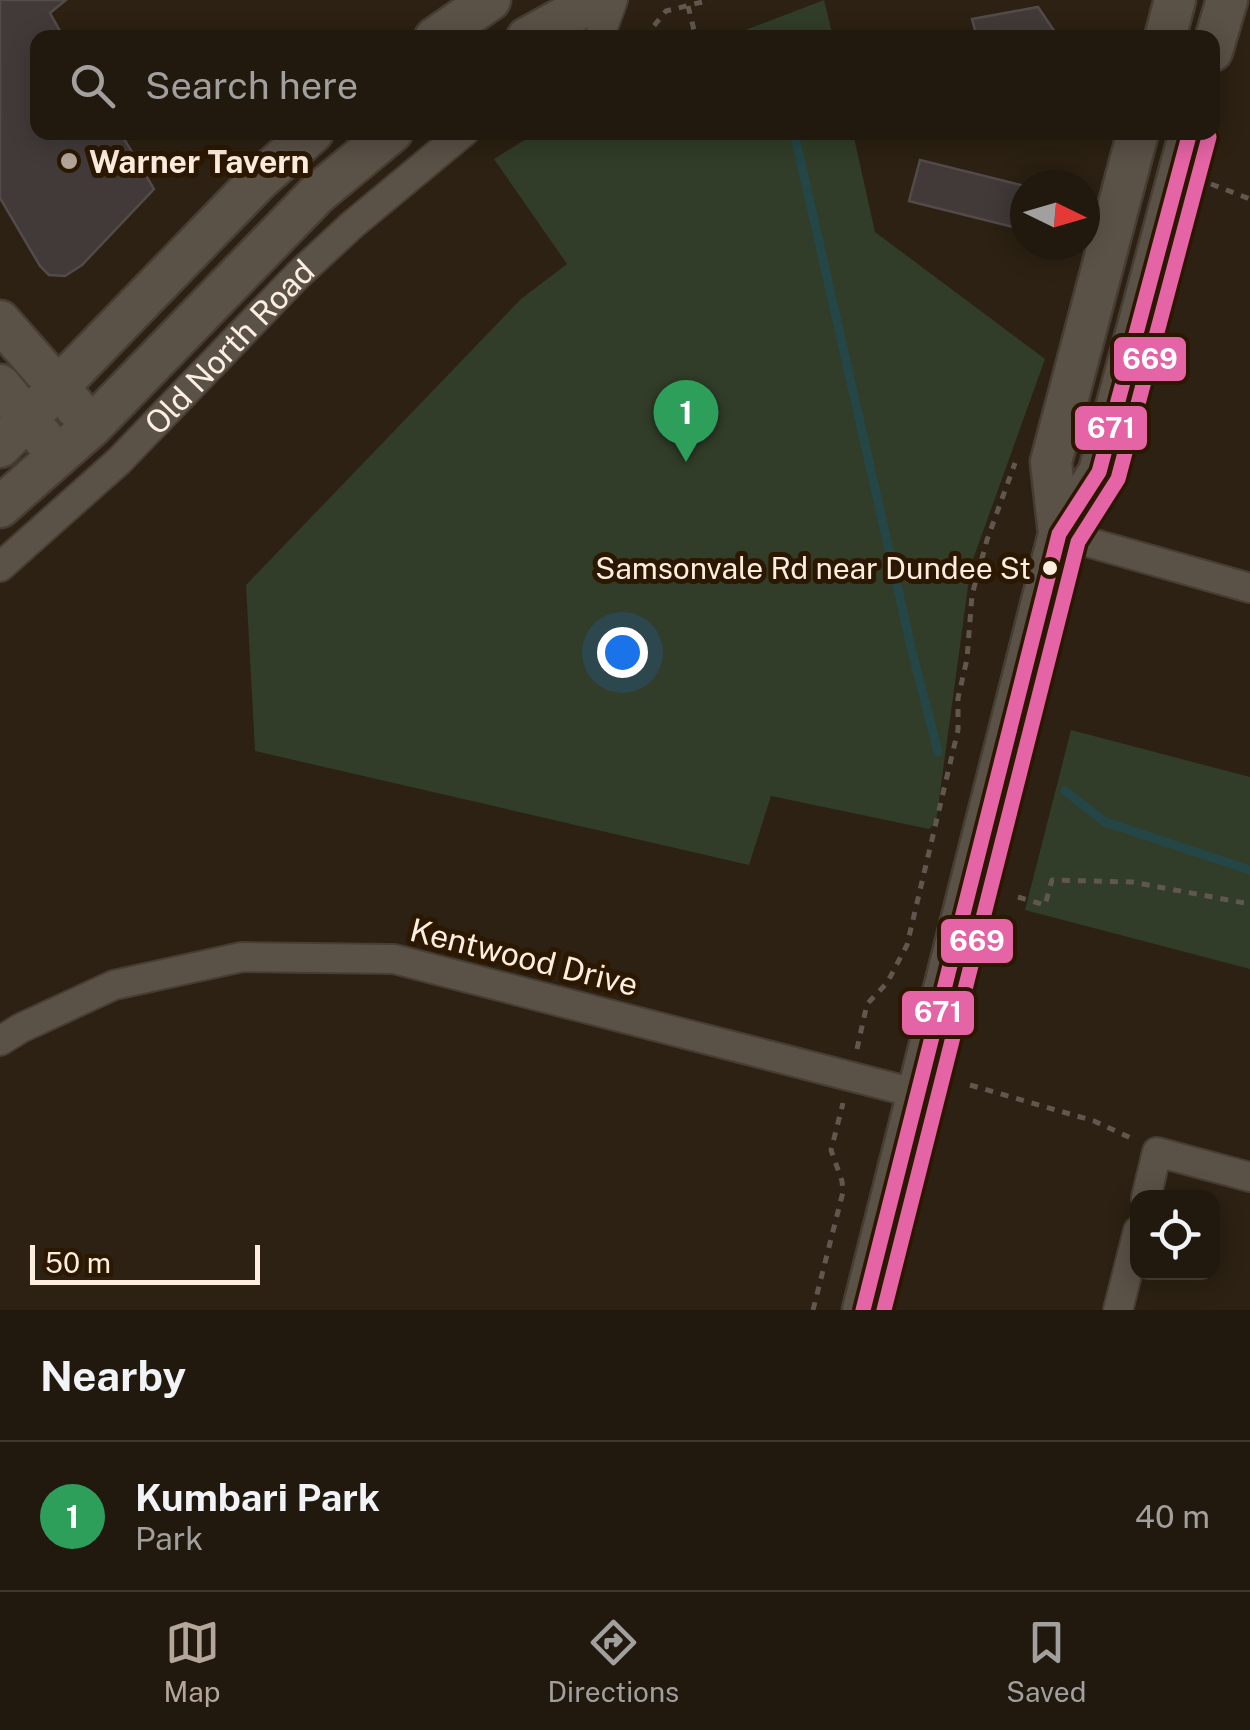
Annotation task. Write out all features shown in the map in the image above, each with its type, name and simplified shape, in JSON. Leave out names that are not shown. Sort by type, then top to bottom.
[{"type":"main road","points":[[447,30],[490,0]]},
{"type":"main road","points":[[542,30],[596,0]]},
{"type":"main road","points":[[1167,30],[1175,0]]},
{"type":"main road","points":[[1218,30],[1227,0]]},
{"type":"main road","points":[[0,447],[258,181],[304,140]]},
{"type":"main road","name":"Old North Road","points":[[0,508],[92,426],[317,194],[382,140]]},
{"type":"main road","points":[[1060,534],[1052,462],[1136,140]]},
{"type":"main road","points":[[863,1310],[1060,534],[1098,472],[1188,140]]},
{"type":"main road","points":[[0,321],[92,426]]},
{"type":"main road","points":[[0,384],[59,457]]},
{"type":"street","points":[[602,30],[613,0]]},
{"type":"street","name":"Old North Road","points":[[0,567],[119,461],[312,262],[454,140]]},
{"type":"street","points":[[1060,534],[1250,588]]},
{"type":"street","name":"Kentwood Drive","points":[[0,1042],[20,1028],[114,985],[242,957],[394,959],[919,1094]]},
{"type":"street","points":[[1148,1190],[1157,1152],[1250,1177]]},
{"type":"street","points":[[1118,1310],[1130,1263]]},
{"type":"path","points":[[651,30],[666,11],[710,0]]},
{"type":"path","points":[[688,6],[694,30]]},
{"type":"path","points":[[814,1310],[843,1192],[830,1150],[867,1004],[898,964],[912,926],[958,730],[958,698],[967,659],[972,594],[1019,450]]},
{"type":"path","points":[[1018,897],[1045,905],[1052,880],[1132,882],[1250,904]]},
{"type":"path","points":[[970,1085],[1094,1121],[1157,1152]]},
{"type":"green space","points":[[824,0],[831,30],[745,30]]},
{"type":"green space","points":[[525,140],[855,140],[875,232],[1045,359],[971,565],[936,822],[929,829],[771,796],[749,865],[255,751],[246,585],[521,299],[567,264],[494,159]]},
{"type":"green space","points":[[1071,730],[1250,777],[1250,969],[1025,910]]},
{"type":"building","name":"Warner Tavern","points":[[0,0],[66,0],[50,13],[60,30],[30,30],[30,140],[125,140],[154,189],[82,265],[65,276],[49,275],[40,266],[0,198]]},
{"type":"building","points":[[1038,7],[1054,30],[975,30],[972,19]]},
{"type":"building","points":[[920,160],[1010,182],[1010,226],[909,201]]},
{"type":"waterway","points":[[796,140],[938,752]]},
{"type":"waterway","points":[[1065,791],[1105,822],[1250,870]]},
{"type":"transit line","name":"671","points":[[863,1310],[1059,534],[1099,472],[1188,140]]},
{"type":"transit line","name":"669","points":[[884,1310],[1078,542],[1118,479],[1208,140]]},
{"type":"place","name":"Warner Tavern","points":[[69,161]]},
{"type":"place","name":"Kumbari Park","points":[[686,462]]},
{"type":"place","name":"Samsonvale Rd near Dundee St","points":[[1050,568]]}]
